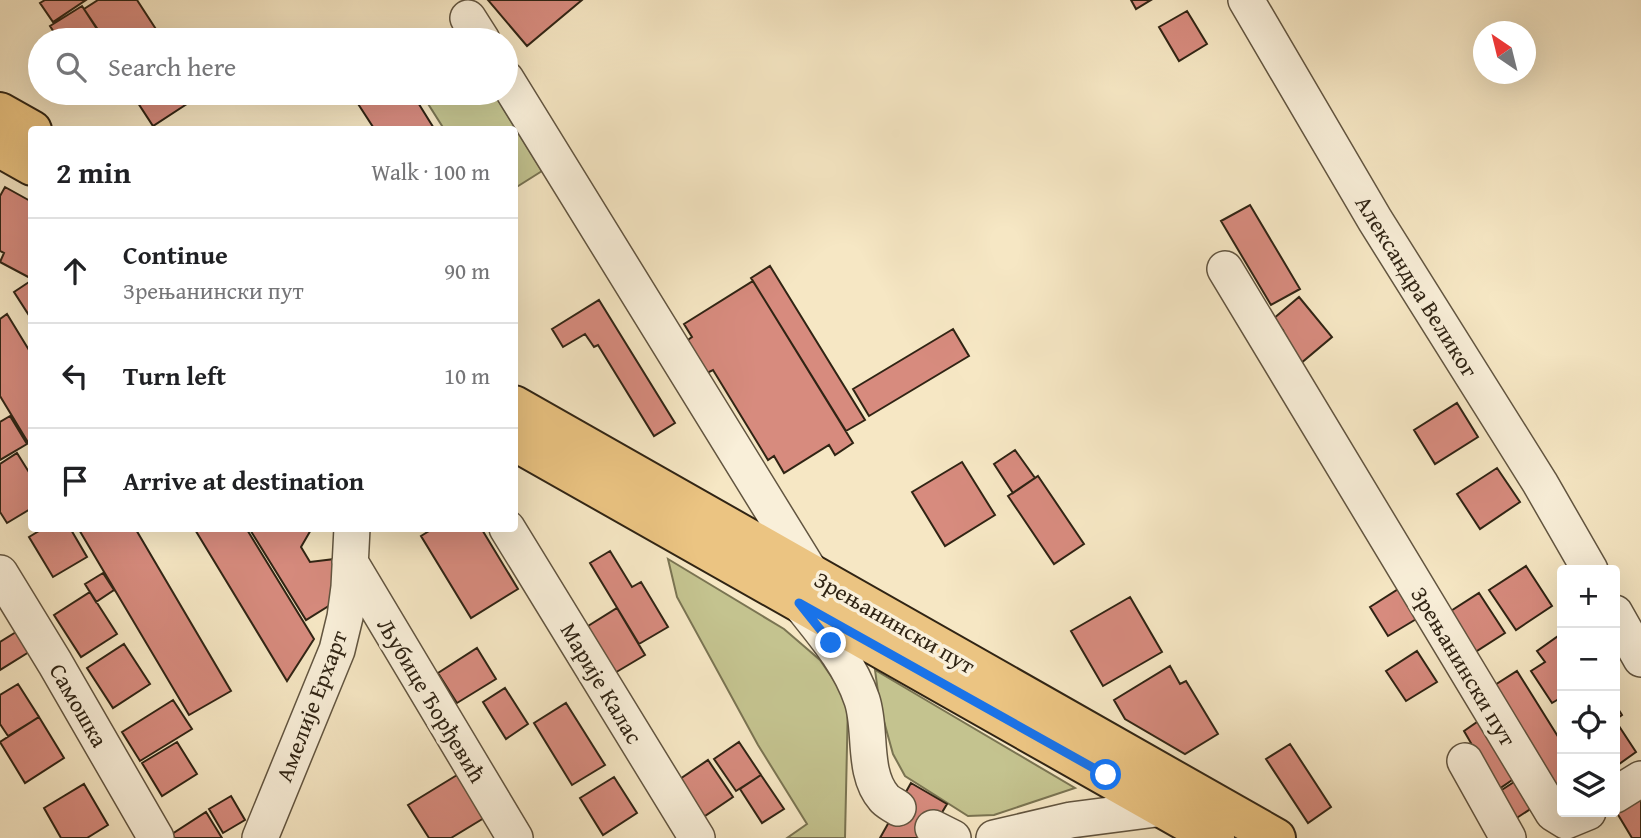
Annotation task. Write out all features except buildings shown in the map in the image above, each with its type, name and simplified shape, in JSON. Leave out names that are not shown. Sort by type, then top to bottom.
[{"type":"main road","points":[[0,112],[28,128]]},
{"type":"main road","points":[[0,148],[28,164]]},
{"type":"main road","name":"Зрењанински пут","points":[[518,408],[806,589],[1216,838]]},
{"type":"main road","name":"Зрењанински пут","points":[[518,443],[683,534],[806,589],[1276,838]]},
{"type":"street","name":"Александра Великог","points":[[1246,0],[1375,220],[1540,484],[1587,565]]},
{"type":"street","points":[[518,99],[806,589],[831,643],[849,669],[862,700],[867,721],[871,767],[884,799],[898,808]]},
{"type":"street","name":"Зрењанински пут","points":[[1225,269],[1553,813],[1557,815]]},
{"type":"street","name":"Марије Калас","points":[[509,532],[697,838]]},
{"type":"street","name":"Амелије Ерхарт","points":[[260,838],[337,650],[345,617],[351,545]]},
{"type":"street","name":"Љубице Ђорђевић","points":[[351,545],[515,838]]},
{"type":"street","name":"Самошка","points":[[0,573],[156,838]]},
{"type":"street","points":[[1620,622],[1641,659]]},
{"type":"street","points":[[1465,761],[1508,838]]},
{"type":"street","points":[[1620,792],[1641,779]]},
{"type":"street","points":[[994,838],[1071,820],[1164,808]]},
{"type":"street","name":"Зрењанински пут","points":[[1560,817],[1566,821],[1576,817]]},
{"type":"shaded area","points":[[429,105],[501,105],[514,126],[442,126]]},
{"type":"shaded area","points":[[518,132],[542,171],[518,186]]},
{"type":"shaded area","points":[[668,559],[784,629],[820,660],[848,701],[845,838],[787,838],[807,824],[758,745],[677,597]]},
{"type":"shaded area","points":[[875,670],[1075,788],[994,815],[968,816],[905,776],[893,754],[880,707]]},
{"type":"route","points":[[831,643],[799,603],[1106,775]]}]
